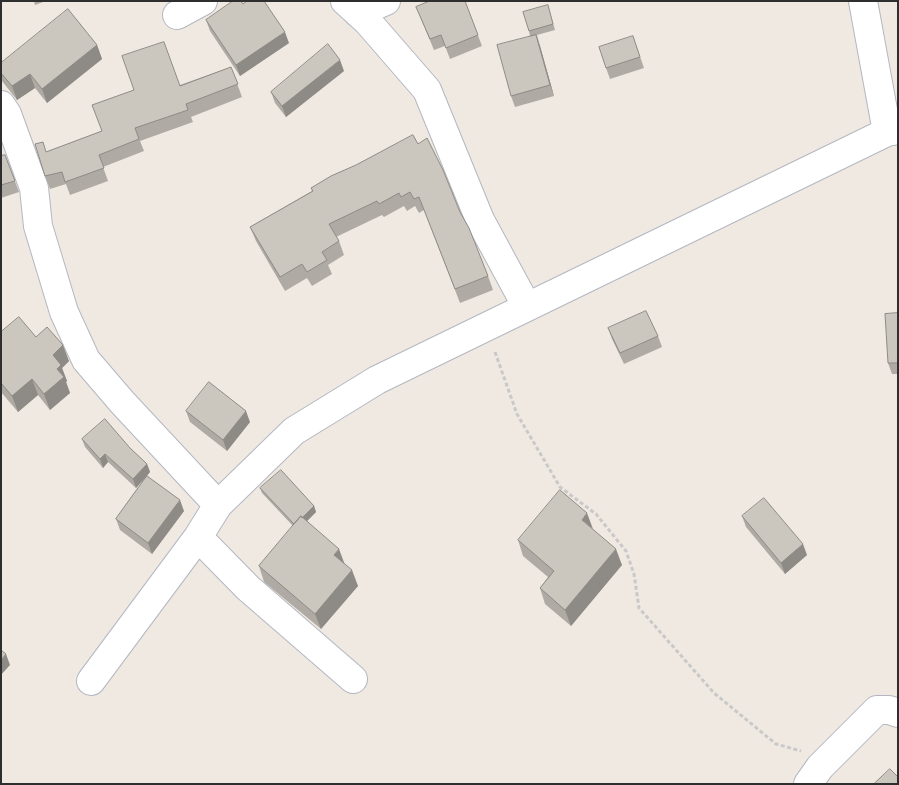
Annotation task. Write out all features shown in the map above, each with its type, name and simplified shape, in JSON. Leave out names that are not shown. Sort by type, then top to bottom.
[{"type":"street","points":[[177,16],[203,1]]},
{"type":"street","points":[[352,7],[386,1]]},
{"type":"street","points":[[91,681],[198,537],[218,505],[294,431],[377,380],[892,131],[863,1]]},
{"type":"street","points":[[352,7],[368,22],[427,90],[480,220],[527,307]]},
{"type":"street","points":[[1,105],[7,114],[34,188],[38,226],[64,312],[86,360],[122,402],[218,505]]},
{"type":"street","points":[[198,537],[248,588],[353,679]]},
{"type":"street","points":[[808,784],[820,767],[877,710],[889,710],[898,713]]},
{"type":"path","points":[[486,327],[517,414],[560,487],[596,514],[626,551],[634,574],[639,608],[714,693],[776,744],[808,753],[833,754]]},
{"type":"building","points":[[233,1],[241,1],[243,4],[247,1],[264,1],[285,32],[236,65],[206,20]]},
{"type":"building","points":[[430,1],[465,1],[478,35],[446,48],[441,35],[430,39],[416,7]]},
{"type":"building","points":[[548,5],[553,24],[529,31],[523,12]]},
{"type":"building","points":[[68,9],[97,45],[42,89],[30,74],[12,86],[1,73],[1,63]]},
{"type":"building","points":[[536,35],[550,85],[511,96],[497,45]]},
{"type":"building","points":[[633,36],[640,57],[606,68],[599,47]]},
{"type":"building","points":[[164,42],[180,86],[231,67],[238,84],[186,104],[188,110],[135,128],[139,139],[99,155],[104,168],[65,182],[62,172],[45,176],[35,144],[43,142],[46,152],[102,131],[92,105],[134,90],[122,56]]},
{"type":"building","points":[[328,44],[340,60],[282,106],[271,92]]},
{"type":"building","points":[[413,135],[418,144],[427,138],[469,228],[488,276],[455,289],[419,197],[414,199],[410,192],[401,197],[399,193],[379,204],[377,201],[329,224],[339,241],[322,252],[327,260],[307,272],[302,264],[280,277],[250,227],[313,191],[311,188],[331,176]]},
{"type":"building","points":[[5,155],[15,181],[1,185],[1,156]]},
{"type":"building","points":[[646,311],[658,336],[620,353],[608,328]]},
{"type":"building","points":[[898,313],[898,363],[888,363],[885,314]]},
{"type":"building","points":[[19,317],[36,337],[47,327],[63,345],[53,355],[61,365],[57,369],[64,377],[44,394],[32,379],[12,396],[1,383],[1,332]]},
{"type":"building","points":[[209,382],[246,411],[223,440],[186,411]]},
{"type":"building","points":[[105,419],[130,448],[147,464],[133,479],[105,454],[100,459],[82,439]]},
{"type":"building","points":[[281,470],[314,506],[294,524],[260,488]]},
{"type":"building","points":[[147,476],[180,500],[148,543],[116,519]]},
{"type":"building","points":[[560,490],[587,513],[582,520],[616,549],[565,610],[540,588],[554,571],[518,540]]},
{"type":"building","points":[[764,498],[803,544],[781,563],[742,516]]},
{"type":"building","points":[[301,516],[339,549],[334,555],[352,570],[315,614],[259,566]]},
{"type":"building","points":[[1,650],[6,654],[1,660]]},
{"type":"building","points":[[890,769],[898,777],[898,784],[874,784]]}]
